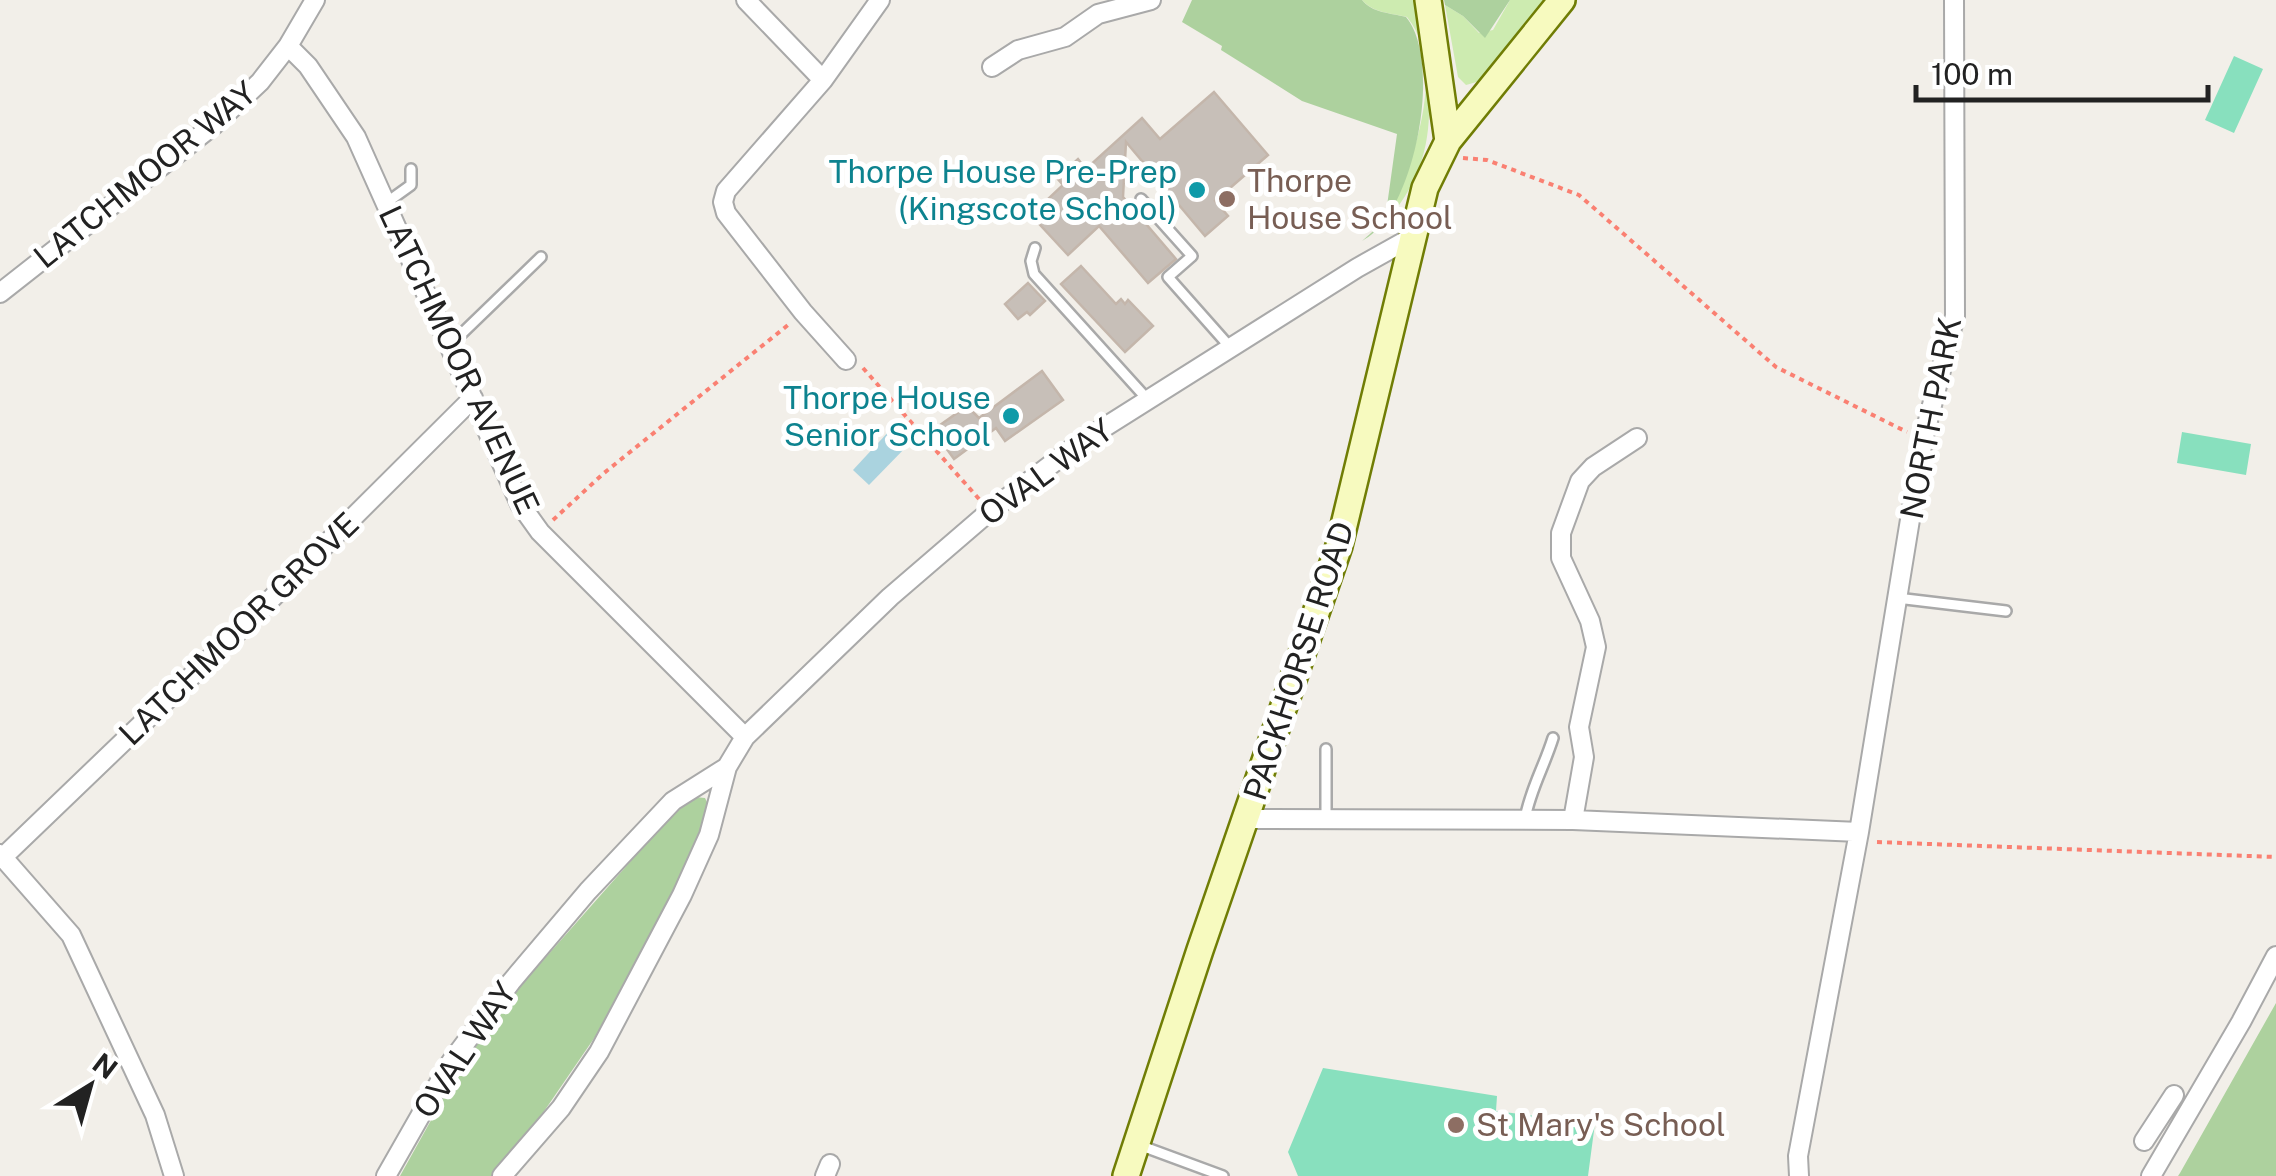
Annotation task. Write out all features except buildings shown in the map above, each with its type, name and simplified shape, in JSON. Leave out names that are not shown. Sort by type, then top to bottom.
[{"type":"main road","points":[[1428,0],[1444,149]]},
{"type":"main road","points":[[1444,149],[1562,0]]},
{"type":"main road","name":"PACKHORSE ROAD","points":[[1126,1176],[1340,546],[1425,188],[1444,149]]},
{"type":"street","name":"LATCHMOOR WAY","points":[[0,293],[215,124],[260,82],[288,46],[315,0]]},
{"type":"street","points":[[746,0],[823,80]]},
{"type":"street","points":[[846,360],[803,312],[726,213],[723,202],[726,191],[823,80],[880,0]]},
{"type":"street","points":[[992,66],[1018,50],[1066,37],[1098,14],[1151,0]]},
{"type":"street","name":"NORTH PARK","points":[[1799,1176],[1798,1156],[1858,836],[1923,440],[1955,316],[1954,0]]},
{"type":"street","name":"LATCHMOOR AVENUE","points":[[288,46],[308,66],[356,137],[520,504],[540,532],[745,737]]},
{"type":"street","name":"OVAL WAY","points":[[502,1176],[561,1108],[616,1022],[709,836],[727,767],[745,737],[890,597],[990,511],[1078,444],[1414,236]]},
{"type":"street","name":"LATCHMOOR GROVE","points":[[2,856],[473,398]]},
{"type":"street","points":[[1573,820],[1584,757],[1579,726],[1596,647],[1590,621],[1561,558],[1561,532],[1580,481],[1592,467],[1637,438]]},
{"type":"street","name":"OVAL WAY","points":[[386,1176],[452,1062],[510,982],[588,891],[674,801],[727,767]]},
{"type":"street","points":[[1247,819],[1573,820],[1858,836]]},
{"type":"street","points":[[2,856],[71,934],[155,1115],[174,1176]]},
{"type":"street","points":[[2151,1176],[2276,956]]},
{"type":"street","points":[[2144,1142],[2174,1095]]},
{"type":"street","points":[[2155,1124],[2179,1128]]},
{"type":"lane","points":[[386,203],[411,185],[411,168]]},
{"type":"lane","points":[[1141,198],[1192,256],[1168,277],[1232,348]]},
{"type":"lane","points":[[1035,248],[1031,261],[1034,274],[1148,400]]},
{"type":"lane","points":[[450,346],[541,258]]},
{"type":"lane","points":[[1897,598],[2006,611]]},
{"type":"lane","points":[[1524,822],[1530,789],[1544,770],[1553,738]]},
{"type":"lane","points":[[1326,749],[1326,819]]},
{"type":"lane","points":[[1136,1144],[1223,1176]]},
{"type":"path","points":[[1444,149],[1580,194],[1776,367],[1923,440]]},
{"type":"path","points":[[540,532],[604,473],[803,312]]},
{"type":"path","points":[[846,360],[857,362],[990,511]]},
{"type":"path","points":[[1858,836],[2276,857]]},
{"type":"green space","points":[[1192,0],[1362,0],[1376,10],[1406,17],[1417,39],[1422,67],[1418,137],[1396,202],[1380,226],[1362,241],[1380,225],[1386,213],[1397,134],[1302,101],[1221,50],[1222,46],[1182,22]]},
{"type":"green space","points":[[1362,0],[1417,0],[1429,90],[1429,118],[1417,172],[1404,198],[1383,225],[1414,150],[1425,92],[1425,64],[1419,39],[1407,17],[1377,10]]},
{"type":"green space","points":[[1444,0],[1510,0],[1485,38]]},
{"type":"green space","points":[[1510,0],[1544,0],[1480,81],[1466,85],[1458,77],[1445,5],[1479,33],[1493,30]]},
{"type":"green space","points":[[2234,56],[2263,69],[2234,133],[2205,120]]},
{"type":"green space","points":[[2182,432],[2251,444],[2246,475],[2177,463]]},
{"type":"green space","points":[[695,797],[705,798],[710,808],[679,884],[610,1015],[536,1123],[492,1176],[400,1176],[459,1070],[516,991],[637,854]]},
{"type":"green space","points":[[2276,1003],[2276,1176],[2178,1176],[2180,1173]]},
{"type":"green space","name":"St Mary's School","points":[[1323,1068],[1497,1096],[1496,1111],[1595,1123],[1588,1176],[1298,1176],[1288,1152]]},
{"type":"water","points":[[891,429],[908,445],[869,485],[853,470]]},
{"type":"place","name":"Thorpe House Pre-Prep (Kingscote School)","points":[[1197,190]]},
{"type":"place","name":"Thorpe House School","points":[[1227,199]]},
{"type":"place","name":"Thorpe House Senior School","points":[[1011,416]]},
{"type":"place","name":"St Mary's School","points":[[1456,1125]]}]
